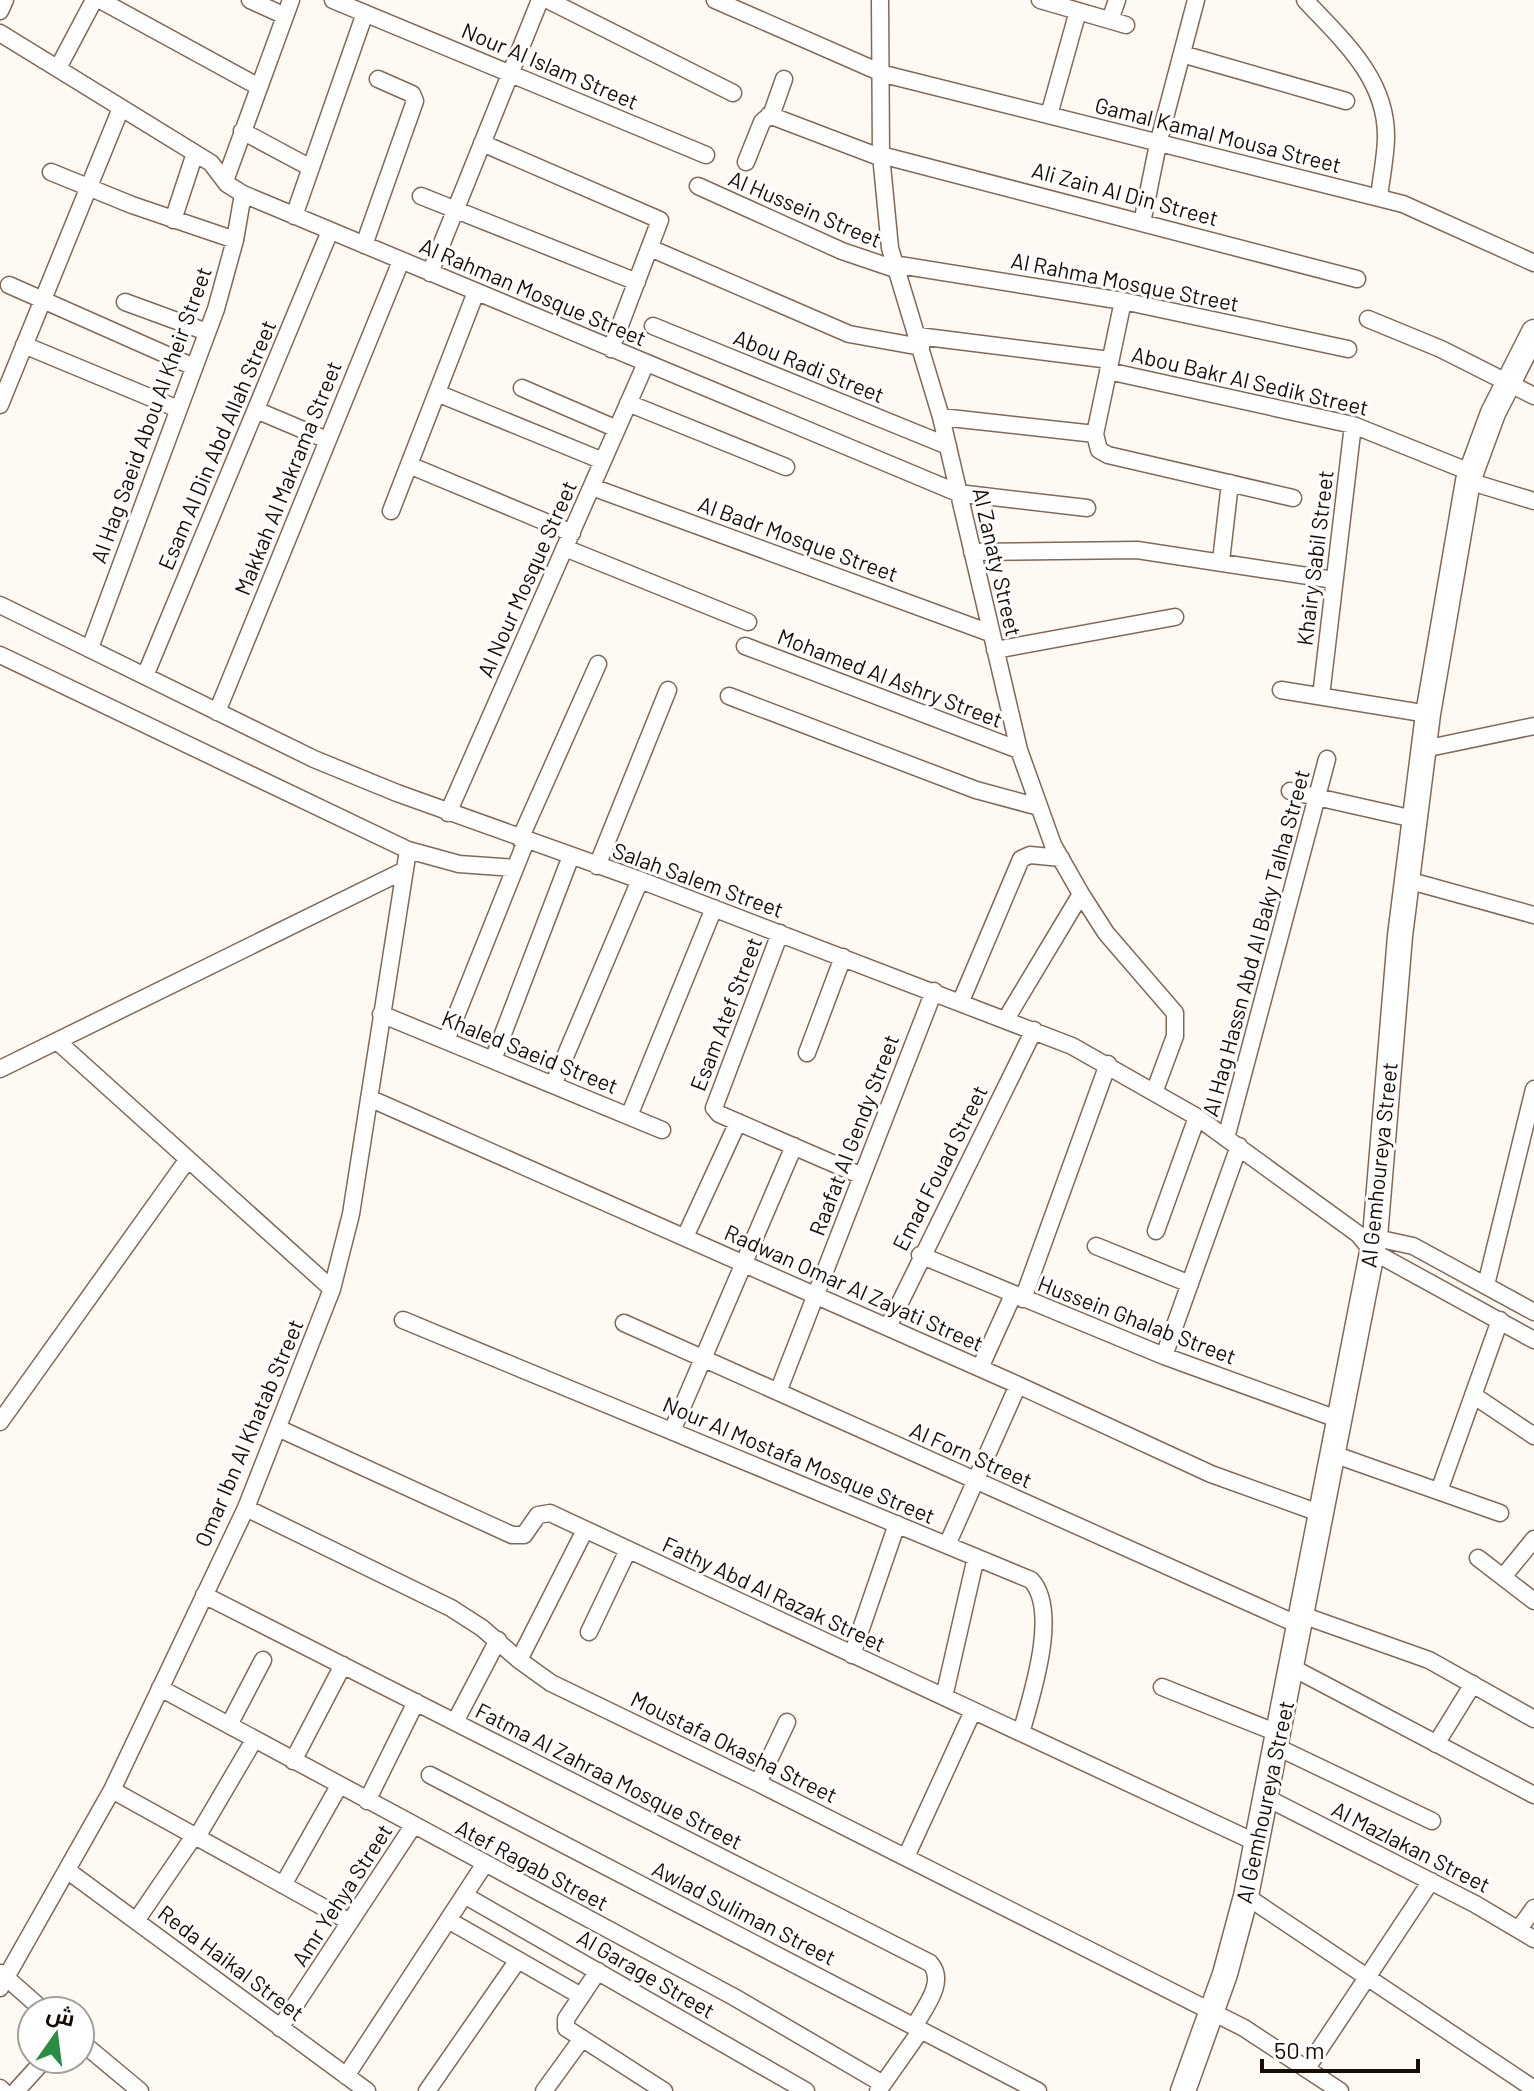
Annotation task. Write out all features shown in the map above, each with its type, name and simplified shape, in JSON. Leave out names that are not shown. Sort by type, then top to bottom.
[{"type":"main road","name":"Al Gemhoureya Street","points":[[1183,2091],[1213,2012],[1246,1896],[1340,1420],[1368,1241],[1428,714],[1469,476],[1507,384],[1534,332]]},
{"type":"street","points":[[0,11],[5,0]]},
{"type":"street","points":[[58,68],[94,0]]},
{"type":"street","points":[[100,0],[259,87]]},
{"type":"street","points":[[225,181],[288,8],[250,0]]},
{"type":"street","name":"Nour Al Islam Street","points":[[333,0],[706,155]]},
{"type":"street","name":"Al Zanaty Street","points":[[880,0],[884,74],[882,156],[894,266],[941,417],[1019,750],[1039,807],[1061,858],[1106,933],[1175,1013],[1175,1036],[1155,1090]]},
{"type":"street","points":[[1040,0],[1118,23],[1117,0]]},
{"type":"street","points":[[1142,223],[1158,144],[1196,0]]},
{"type":"street","points":[[1305,0],[1347,44],[1376,87],[1386,136],[1379,198]]},
{"type":"street","points":[[430,273],[537,1],[733,93]]},
{"type":"street","name":"Gamal Kamal Mousa Street","points":[[723,2],[884,74],[1426,211],[1534,263]]},
{"type":"street","points":[[1049,115],[1078,11]]},
{"type":"street","points":[[294,216],[365,13]]},
{"type":"street","name":"Al Rahman Mosque Street","points":[[0,33],[195,153],[218,169],[225,181],[243,194],[958,493],[1087,508]]},
{"type":"street","points":[[1182,54],[1346,101]]},
{"type":"street","points":[[364,245],[415,101],[412,94],[378,79]]},
{"type":"street","points":[[746,162],[784,79]]},
{"type":"street","points":[[0,405],[121,108]]},
{"type":"street","name":"Ali Zain Al Din Street","points":[[769,115],[882,156],[1357,279]]},
{"type":"street","points":[[242,131],[311,168]]},
{"type":"street","points":[[482,143],[659,218],[660,223],[611,349]]},
{"type":"street","points":[[173,220],[195,153]]},
{"type":"street","points":[[51,172],[173,220],[235,240]]},
{"type":"street","name":"Al Hussein Street","points":[[698,186],[842,251],[894,266]]},
{"type":"street","name":"Al Hag Saeid Abou Al Kheir Street","points":[[90,648],[207,332],[235,240],[243,194]]},
{"type":"street","points":[[421,196],[637,282]]},
{"type":"street","name":"Esam Al Din Abd Allah Street","points":[[145,676],[330,231]]},
{"type":"street","name":"Abou Bakr Al Sedik Street","points":[[650,248],[849,334],[1109,366],[1353,425],[1534,501]]},
{"type":"street","name":"Makkah Al Makrama Street","points":[[217,712],[401,261]]},
{"type":"street","name":"Al Rahma Mosque Street","points":[[894,266],[1123,301],[1348,349]]},
{"type":"street","points":[[9,285],[194,367]]},
{"type":"street","points":[[391,511],[476,292]]},
{"type":"street","points":[[1123,301],[1095,434],[1099,450],[1108,455],[1293,498]]},
{"type":"street","points":[[125,302],[207,332]]},
{"type":"street","points":[[1368,319],[1441,349],[1534,396]]},
{"type":"street","name":"Abou Radi Street","points":[[653,326],[948,446]]},
{"type":"street","points":[[24,345],[178,409]]},
{"type":"street","name":"Al Nour Mosque Street","points":[[448,813],[646,363]]},
{"type":"street","points":[[522,388],[617,429]]},
{"type":"street","points":[[437,393],[603,461]]},
{"type":"street","points":[[628,403],[786,467]]},
{"type":"street","points":[[256,410],[327,440]]},
{"type":"street","points":[[941,417],[1095,434]]},
{"type":"street","name":"Khairy Sabil Street","points":[[1321,696],[1353,425]]},
{"type":"street","points":[[409,465],[748,622]]},
{"type":"street","points":[[1221,561],[1230,483]]},
{"type":"street","name":"Al Badr Mosque Street","points":[[592,487],[990,633]]},
{"type":"street","points":[[972,552],[1137,550],[1334,580]]},
{"type":"street","name":"Salah Salem Street","points":[[0,605],[314,759],[448,813],[640,880],[961,1001],[1108,1064],[1197,1117],[1368,1241]]},
{"type":"street","points":[[995,650],[1175,617]]},
{"type":"street","name":"Mohamed Al Ashry Street","points":[[745,646],[1019,750]]},
{"type":"street","points":[[0,655],[408,850],[459,864],[515,868]]},
{"type":"street","points":[[446,1041],[515,868],[523,840],[598,664]]},
{"type":"street","points":[[597,866],[668,690]]},
{"type":"street","points":[[1281,690],[1428,714]]},
{"type":"street","points":[[729,696],[976,790],[1039,807]]},
{"type":"street","points":[[1424,749],[1534,726]]},
{"type":"street","name":"Al Hag Hassn Abd Al Baky Talha Street","points":[[1164,1356],[1190,1284],[1232,1142],[1327,759]]},
{"type":"street","points":[[1290,791],[1414,819]]},
{"type":"street","name":"Omar Ibn Al Khatab Street","points":[[2,1979],[68,1871],[112,1790],[246,1508],[280,1429],[332,1289],[351,1214],[408,850]]},
{"type":"street","points":[[961,1001],[1021,859],[1030,855],[1061,858]]},
{"type":"street","points":[[493,1060],[571,856]]},
{"type":"street","points":[[0,1069],[405,870]]},
{"type":"street","points":[[553,1085],[640,880]]},
{"type":"street","points":[[1407,880],[1534,915]]},
{"type":"street","points":[[1006,1019],[1081,894]]},
{"type":"street","points":[[629,1116],[714,908]]},
{"type":"street","name":"Esam Atef Street","points":[[738,1122],[715,1111],[714,1106],[780,933]]},
{"type":"street","points":[[807,1053],[843,957]]},
{"type":"street","name":"Raafat Al Gendy Street","points":[[778,1392],[934,991]]},
{"type":"street","name":"Khaled Saeid Street","points":[[381,1014],[662,1130]]},
{"type":"street","name":"Emad Fouad Street","points":[[888,1327],[920,1255],[1034,1030]]},
{"type":"street","points":[[57,1041],[332,1289]]},
{"type":"street","points":[[980,1368],[1018,1297],[1108,1064]]},
{"type":"street","points":[[1486,1285],[1534,1089]]},
{"type":"street","name":"Radwan Omar Al Zayati Street","points":[[369,1098],[980,1368],[1211,1474],[1322,1514]]},
{"type":"street","points":[[1156,1231],[1197,1117]]},
{"type":"street","points":[[685,1237],[738,1122],[862,1176]]},
{"type":"street","points":[[672,1431],[794,1146]]},
{"type":"street","points":[[0,1422],[188,1159]]},
{"type":"street","points":[[1368,1241],[1413,1246],[1534,1312]]},
{"type":"street","points":[[1368,1241],[1534,1340]]},
{"type":"street","points":[[1096,1246],[1190,1284]]},
{"type":"street","name":"Hussein Ghalab Street","points":[[920,1255],[1164,1356],[1340,1420]]},
{"type":"street","name":"Nour Al Mostafa Mosque Street","points":[[403,1320],[1031,1580],[1041,1595],[1038,1665],[1021,1733]]},
{"type":"street","points":[[1439,1491],[1500,1320]]},
{"type":"street","name":"Al Forn Street","points":[[624,1323],[976,1481],[1301,1621],[1413,1653],[1534,1719]]},
{"type":"street","points":[[947,1545],[1018,1385]]},
{"type":"street","points":[[1473,1395],[1534,1436]]},
{"type":"street","name":"Fathy Abd Al Razak Street","points":[[280,1429],[512,1535],[524,1535],[534,1518],[546,1512],[1257,1843]]},
{"type":"street","points":[[1333,1454],[1500,1513]]},
{"type":"street","name":"Moustafa Okasha Street","points":[[246,1508],[451,1608],[560,1687],[1213,2012],[1340,2091]]},
{"type":"street","points":[[852,1655],[897,1524]]},
{"type":"street","points":[[519,1660],[585,1530]]},
{"type":"street","points":[[1503,1577],[1534,1539]]},
{"type":"street","points":[[589,1632],[628,1550]]},
{"type":"street","points":[[944,1697],[976,1557]]},
{"type":"street","points":[[1478,1558],[1534,1601]]},
{"type":"street","name":"Fatma Al Zahraa Mosque Street","points":[[204,1595],[930,1963],[937,1972],[937,1984],[917,2028],[880,2088]]},
{"type":"street","points":[[455,1722],[498,1640]]},
{"type":"street","points":[[229,1725],[263,1660]]},
{"type":"street","points":[[293,1761],[343,1665]]},
{"type":"street","points":[[1293,1668],[1534,1795]]},
{"type":"street","points":[[1436,1744],[1473,1684]]},
{"type":"street","points":[[1162,1687],[1278,1740],[1432,1821]]},
{"type":"street","name":"Atef Ragab Street","points":[[160,1688],[773,2019],[880,2088]]},
{"type":"street","points":[[367,1801],[416,1702]]},
{"type":"street","points":[[906,1857],[973,1711]]},
{"type":"street","points":[[758,1783],[787,1722]]},
{"type":"street","points":[[136,1921],[195,1836],[254,1740]]},
{"type":"street","name":"Awlad Suliman Street","points":[[430,1775],[1038,2091]]},
{"type":"street","points":[[283,1885],[339,1786]]},
{"type":"street","points":[[112,1790],[350,1922]]},
{"type":"street","name":"Al Mazlakan Street","points":[[1267,1798],[1431,1881],[1534,1939]]},
{"type":"street","name":"Amr Yehya Street","points":[[280,2028],[413,1826]]},
{"type":"street","points":[[355,2085],[448,1920],[484,1865]]},
{"type":"street","name":"Reda Haikal Street","points":[[68,1871],[355,2085]]},
{"type":"street","points":[[1307,2068],[1431,1881]]},
{"type":"street","name":"Al Garage Street","points":[[464,1895],[806,2091]]},
{"type":"street","points":[[1246,1896],[1534,2089]]},
{"type":"street","points":[[1519,1929],[1534,1908]]},
{"type":"street","points":[[448,1920],[581,1996]]},
{"type":"street","points":[[427,2091],[518,1960]]},
{"type":"street","points":[[598,1971],[565,2026],[581,2040],[664,2091]]},
{"type":"street","points":[[2,1979],[23,1995]]},
{"type":"street","points":[[544,2091],[581,2040]]},
{"type":"street","points":[[96,2054],[140,2091]]},
{"type":"street","points":[[16,2091],[30,2075]]}]
